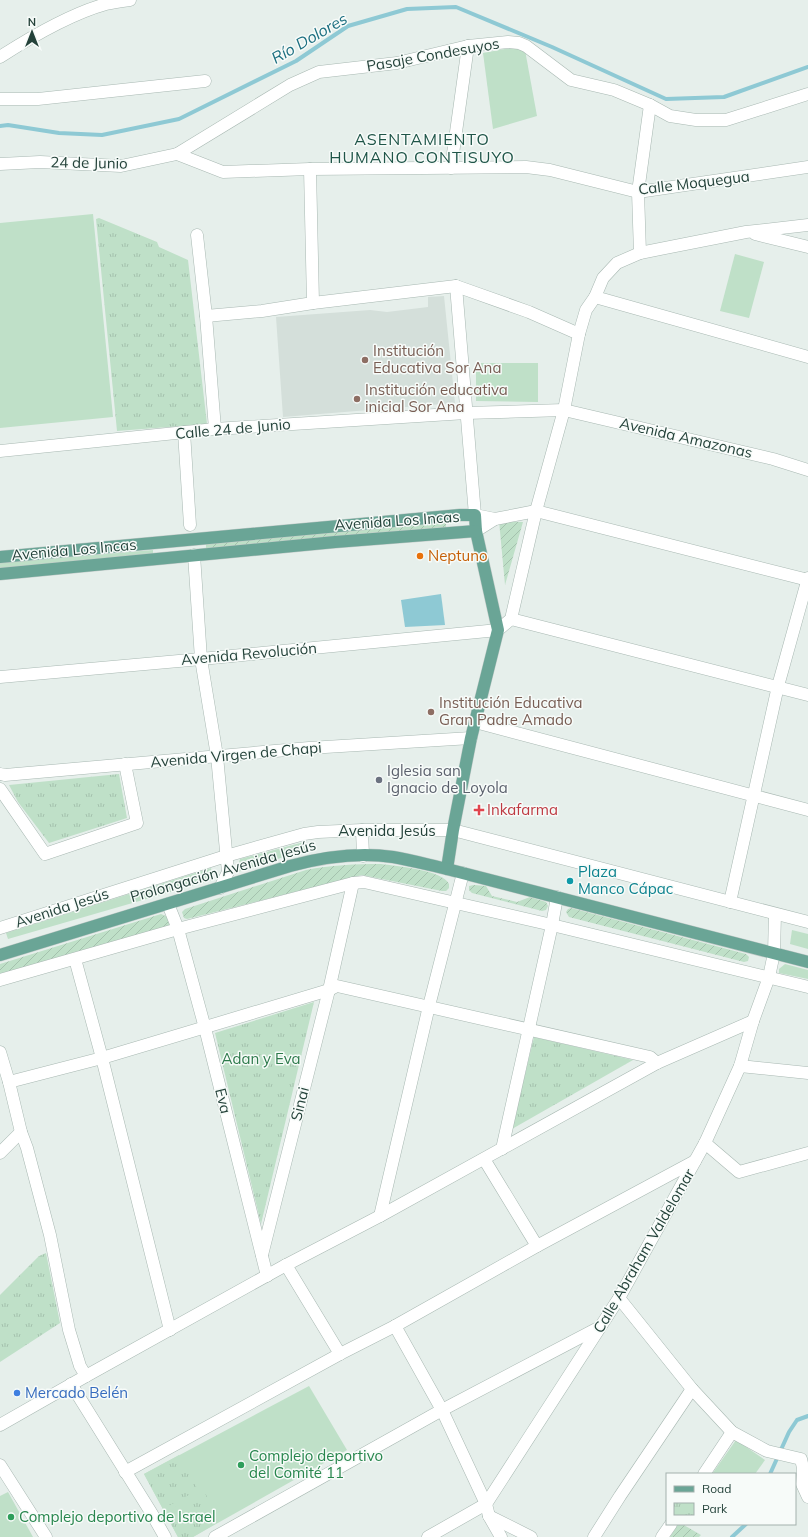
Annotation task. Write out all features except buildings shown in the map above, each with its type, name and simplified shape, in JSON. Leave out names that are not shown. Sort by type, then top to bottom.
[{"type":"main road","name":"Avenida Los Incas","points":[[0,557],[460,515],[475,515]]},
{"type":"main road","points":[[475,515],[476,531]]},
{"type":"main road","name":"Avenida Los Incas","points":[[0,574],[335,542],[476,531],[498,630],[471,738],[447,869]]},
{"type":"main road","name":"Prolongación Avenida Jesús","points":[[0,955],[306,862],[326,858],[363,856],[393,857],[447,869],[808,962]]},
{"type":"street","points":[[0,57],[26,40],[71,18],[106,4],[130,0]]},
{"type":"street","name":"Pasaje Condesuyos","points":[[177,154],[290,85],[319,72],[397,63],[468,46],[508,42],[519,43],[537,53],[570,80],[614,90],[650,105],[670,116],[696,120],[726,120],[808,94]]},
{"type":"street","points":[[451,168],[468,46]]},
{"type":"street","points":[[0,99],[38,99],[206,81]]},
{"type":"street","points":[[640,252],[638,192],[650,105]]},
{"type":"street","name":"24 de Junio","points":[[0,164],[40,162],[121,166],[177,154]]},
{"type":"street","name":"Calle Moquegua","points":[[177,154],[223,172],[310,169],[526,167],[550,170],[638,192],[808,167]]},
{"type":"street","points":[[310,169],[313,303]]},
{"type":"street","points":[[498,630],[511,619],[536,511],[564,410],[579,334],[586,310],[595,297],[603,278],[617,264],[640,252],[746,232],[808,225]]},
{"type":"street","points":[[746,232],[808,247]]},
{"type":"street","points":[[197,235],[206,316],[215,429]]},
{"type":"street","points":[[456,286],[475,515],[495,519]]},
{"type":"street","points":[[206,316],[262,311],[313,303],[456,286],[528,312],[579,334]]},
{"type":"street","points":[[595,297],[808,357]]},
{"type":"street","name":"Avenida Amazonas","points":[[466,413],[564,410],[773,459],[808,470]]},
{"type":"street","name":"Calle 24 de Junio","points":[[0,451],[215,429],[466,413]]},
{"type":"street","points":[[184,432],[190,525]]},
{"type":"street","points":[[476,531],[495,519],[536,511],[808,579],[778,686],[730,902]]},
{"type":"street","points":[[194,555],[200,659],[217,756],[228,872],[220,888]]},
{"type":"street","points":[[511,619],[808,694]]},
{"type":"street","name":"Avenida Revolución","points":[[0,677],[498,630]]},
{"type":"street","points":[[475,722],[808,810]]},
{"type":"street","name":"Avenida Virgen de Chapi","points":[[0,774],[4,775],[309,748],[471,738]]},
{"type":"street","points":[[0,789],[46,854],[137,823],[126,764]]},
{"type":"street","points":[[362,830],[363,856]]},
{"type":"street","name":"Avenida Jesús","points":[[0,928],[226,856],[304,834],[362,830],[453,830],[808,922]]},
{"type":"street","points":[[380,1216],[429,1006],[463,873]]},
{"type":"street","points":[[0,980],[178,929],[353,883],[364,882],[552,924],[808,987]]},
{"type":"street","name":"Sinai","points":[[262,1256],[329,990],[353,883]]},
{"type":"street","points":[[502,1149],[552,924],[556,897]]},
{"type":"street","name":"Eva","points":[[168,904],[178,929],[206,1028],[267,1276]]},
{"type":"street","name":"Calle Abraham Valdelomar","points":[[428,1537],[487,1510],[601,1326],[620,1298],[705,1143],[740,1066],[753,1021],[769,977],[774,953],[774,914]]},
{"type":"street","points":[[76,959],[170,1330]]},
{"type":"street","points":[[9,1082],[102,1058],[206,1028],[338,986],[650,1057],[657,1063]]},
{"type":"street","points":[[0,1425],[286,1265],[380,1216],[657,1063],[753,1021]]},
{"type":"street","points":[[0,1052],[50,1235],[69,1330],[80,1366],[86,1376]]},
{"type":"street","points":[[740,1066],[808,1073]]},
{"type":"street","points":[[0,1152],[21,1132]]},
{"type":"street","points":[[705,1143],[739,1172],[808,1153]]},
{"type":"street","points":[[484,1159],[537,1246]]},
{"type":"street","points":[[125,1472],[695,1161]]},
{"type":"street","points":[[286,1265],[340,1354]]},
{"type":"street","points":[[620,1298],[692,1389],[732,1432],[767,1451],[801,1459],[803,1468],[802,1484],[808,1496]]},
{"type":"street","points":[[395,1326],[442,1410],[487,1510],[501,1537]]},
{"type":"street","points":[[215,1537],[442,1410],[601,1326]]},
{"type":"street","points":[[71,1384],[165,1537]]},
{"type":"street","points":[[594,1537],[692,1389]]},
{"type":"street","points":[[705,1473],[732,1432]]},
{"type":"street","points":[[0,1465],[46,1537]]},
{"type":"street","points":[[487,1510],[531,1537]]},
{"type":"street","points":[[662,1537],[670,1525]]},
{"type":"shaded area","name":"Institución Educativa Sor Ana","points":[[444,296],[455,403],[283,417],[276,317],[370,310],[387,312],[428,307],[428,297]]},
{"type":"green space","points":[[520,46],[525,50],[537,116],[493,129],[483,53]]},
{"type":"green space","points":[[93,214],[113,417],[0,428],[0,223]]},
{"type":"green space","points":[[99,218],[157,242],[159,247],[188,260],[207,424],[117,431],[96,219]]},
{"type":"green space","points":[[735,254],[764,262],[749,318],[720,311]]},
{"type":"green space","points":[[476,363],[538,363],[538,402],[476,401]]},
{"type":"green space","points":[[499,521],[523,522],[505,585]]},
{"type":"green space","points":[[446,522],[446,527],[206,549],[206,543]]},
{"type":"green space","points":[[153,550],[153,554],[0,568],[0,563]]},
{"type":"green space","points":[[119,774],[127,818],[49,843],[18,802],[9,785]]},
{"type":"green space","points":[[304,842],[305,850],[238,872],[237,869],[240,859]]},
{"type":"green space","points":[[381,864],[429,872],[438,875],[445,879],[449,884],[449,888],[446,891],[442,891],[362,875],[187,919],[184,918],[182,912],[185,909],[306,870],[343,865]]},
{"type":"green space","points":[[211,868],[212,880],[8,939],[6,933]]},
{"type":"green space","points":[[469,886],[486,886],[492,896],[517,902],[530,897],[546,902],[548,906],[546,910],[542,911],[472,893],[469,890]]},
{"type":"green space","points":[[571,908],[746,954],[749,957],[748,961],[744,962],[569,917],[566,912]]},
{"type":"green space","points":[[161,914],[168,917],[170,921],[169,925],[166,927],[69,954],[65,959],[0,974],[0,964]]},
{"type":"green space","points":[[792,930],[808,934],[808,949],[790,944]]},
{"type":"green space","points":[[785,964],[808,970],[808,979],[779,973],[779,969]]},
{"type":"green space","name":"Adan y Eva","points":[[314,1002],[261,1224],[215,1033]]},
{"type":"green space","points":[[534,1037],[633,1060],[512,1129]]},
{"type":"green space","points":[[46,1253],[60,1323],[0,1362],[0,1295],[39,1256]]},
{"type":"green space","name":"Complejo deportivo del Comité 11","points":[[309,1386],[347,1450],[193,1537],[178,1537],[144,1474]]},
{"type":"green space","points":[[736,1440],[765,1460],[756,1473],[713,1473]]},
{"type":"green space","points":[[179,1455],[198,1490],[163,1509],[144,1474]]},
{"type":"green space","points":[[204,1491],[220,1521],[193,1537],[178,1537],[165,1513]]},
{"type":"green space","name":"Complejo deportivo de Israel","points":[[8,1492],[33,1537],[0,1537],[0,1496]]},
{"type":"green space","points":[[677,1525],[684,1525],[701,1535],[699,1537],[670,1537]]},
{"type":"water","points":[[441,594],[445,625],[405,627],[401,600]]},
{"type":"waterway","name":"Río Dolores","points":[[0,126],[8,125],[59,133],[102,135],[179,119],[296,61],[348,26],[407,9],[456,7],[552,47],[666,99],[724,97],[808,67]]},
{"type":"waterway","points":[[770,1473],[789,1432],[797,1420],[808,1416]]},
{"type":"waterway","points":[[732,1537],[745,1525]]},
{"type":"place","name":"Institución Educativa Sor Ana","points":[[365,360]]},
{"type":"place","name":"Institución educativa inicial Sor Ana","points":[[357,399]]},
{"type":"place","name":"Neptuno","points":[[420,556]]},
{"type":"place","name":"Institución Educativa Gran Padre Amado","points":[[431,712]]},
{"type":"place","name":"Iglesia san Ignacio de Loyola","points":[[379,780]]},
{"type":"place","name":"Inkafarma","points":[[479,810]]},
{"type":"place","name":"Plaza Manco Cápac","points":[[570,881]]},
{"type":"place","name":"Mercado Belén","points":[[17,1393]]},
{"type":"place","name":"Complejo deportivo del Comité 11","points":[[241,1465]]},
{"type":"place","name":"Complejo deportivo de Israel","points":[[11,1517]]},
{"type":"district","name":"ASENTAMIENTO HUMANO CONTISUYO","points":[[422,148]]}]
